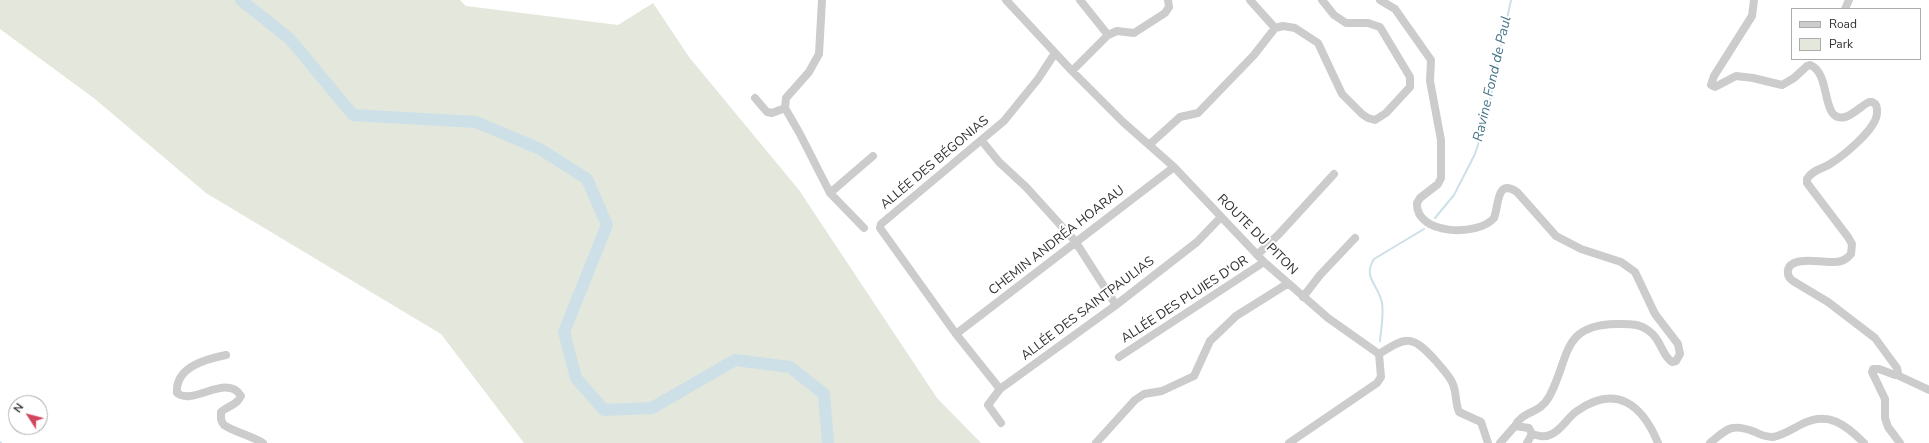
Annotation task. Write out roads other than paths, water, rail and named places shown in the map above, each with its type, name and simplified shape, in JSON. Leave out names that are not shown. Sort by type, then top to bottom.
[{"type":"street","points":[[822,0],[819,54],[809,72],[786,98],[785,108],[830,193],[864,228]]},
{"type":"street","name":"ROUTE DU PITON","points":[[1006,0],[1072,71],[1123,122],[1174,167],[1264,262],[1287,284],[1349,335],[1379,354]]},
{"type":"street","points":[[1080,0],[1108,35]]},
{"type":"street","points":[[1072,71],[1108,35],[1117,31],[1134,33],[1168,11],[1170,5],[1168,0]]},
{"type":"street","points":[[1250,0],[1275,28]]},
{"type":"street","points":[[1149,145],[1180,117],[1198,113],[1254,55],[1275,28],[1289,26],[1315,40],[1320,46],[1342,94],[1368,118],[1374,120],[1381,117],[1407,91],[1411,82],[1410,77],[1380,27],[1368,23],[1346,23],[1334,15],[1322,0]]},
{"type":"street","points":[[1380,0],[1395,9],[1430,60],[1431,88],[1441,140],[1441,178],[1438,184],[1420,198],[1417,203],[1418,212],[1423,219],[1442,228],[1456,230],[1481,228],[1494,218],[1500,192],[1505,188],[1512,188],[1518,192],[1556,236],[1580,249],[1621,262],[1635,272],[1655,314],[1678,344],[1679,357],[1676,361],[1672,362],[1667,358],[1660,341],[1648,330],[1642,327],[1624,323],[1602,324],[1591,327],[1580,334],[1568,350],[1553,389],[1542,407],[1523,416],[1500,443]]},
{"type":"street","points":[[1754,0],[1752,16],[1714,76],[1711,85],[1715,87],[1736,76],[1753,78],[1782,85],[1794,78],[1807,66],[1810,66],[1821,75],[1829,109],[1833,115],[1845,117],[1869,102],[1872,102],[1877,106],[1878,113],[1876,122],[1865,135],[1831,164],[1810,174],[1807,179],[1807,183],[1848,237],[1852,244],[1851,254],[1844,260],[1836,262],[1796,262],[1790,266],[1788,277],[1828,302],[1875,338],[1896,368],[1897,375]]},
{"type":"street","name":"ALLÉE DES BÉGONIAS","points":[[1000,389],[956,334],[880,228],[881,224],[982,141],[1004,121],[1038,79],[1055,53]]},
{"type":"street","points":[[755,98],[767,112],[772,113],[785,108]]},
{"type":"street","points":[[982,141],[999,162],[1026,187],[1075,242],[1116,305]]},
{"type":"street","points":[[830,193],[873,156]]},
{"type":"street","name":"CHEMIN ANDRÉA HOARAU","points":[[956,334],[1174,167]]},
{"type":"street","points":[[1257,254],[1279,234],[1334,174]]},
{"type":"street","name":"ALLÉE DES SAINTPAULIAS","points":[[1001,423],[988,405],[1000,389],[1116,305],[1197,242],[1221,217]]},
{"type":"street","points":[[1303,297],[1320,275],[1356,238]]},
{"type":"street","name":"ALLÉE DES PLUIES D'OR","points":[[1119,357],[1264,262]]},
{"type":"street","points":[[1096,443],[1135,400],[1144,394],[1162,391],[1194,376],[1210,341],[1236,316],[1287,284]]},
{"type":"street","points":[[1289,443],[1377,383],[1381,377],[1379,354],[1395,343],[1402,341],[1417,342],[1423,347],[1452,382],[1459,412],[1481,422],[1488,443]]},
{"type":"street","points":[[226,355],[197,363],[184,372],[176,386],[177,392],[182,396],[189,397],[219,388],[237,391],[241,396],[240,398],[234,404],[221,412],[221,419],[224,425],[250,435],[263,443]]},
{"type":"street","points":[[1900,443],[1888,427],[1885,418],[1885,399],[1873,378],[1872,370],[1877,368],[1897,375],[1929,390]]},
{"type":"street","points":[[1532,434],[1545,436],[1552,434],[1572,415],[1590,403],[1613,398],[1625,402],[1638,412],[1658,443]]},
{"type":"street","points":[[1710,443],[1722,433],[1736,427],[1744,427],[1768,437],[1773,437],[1820,418],[1836,421],[1853,432],[1864,443]]},
{"type":"street","points":[[1515,426],[1529,428],[1532,434]]},
{"type":"street","points":[[1527,443],[1532,434]]},
{"type":"waterway","points":[[241,0],[290,39],[353,115],[476,122],[540,149],[587,179],[607,225],[564,332],[576,378],[604,410],[652,408],[735,360],[790,367],[824,394],[828,443]]},
{"type":"waterway","name":"Ravine Fond de Paul","points":[[1435,218],[1454,195],[1475,154],[1485,123],[1511,0]]},
{"type":"waterway","name":"Ravine Fond de Paul","points":[[1380,341],[1383,308],[1378,291],[1370,277],[1371,266],[1374,259],[1424,229]]}]
